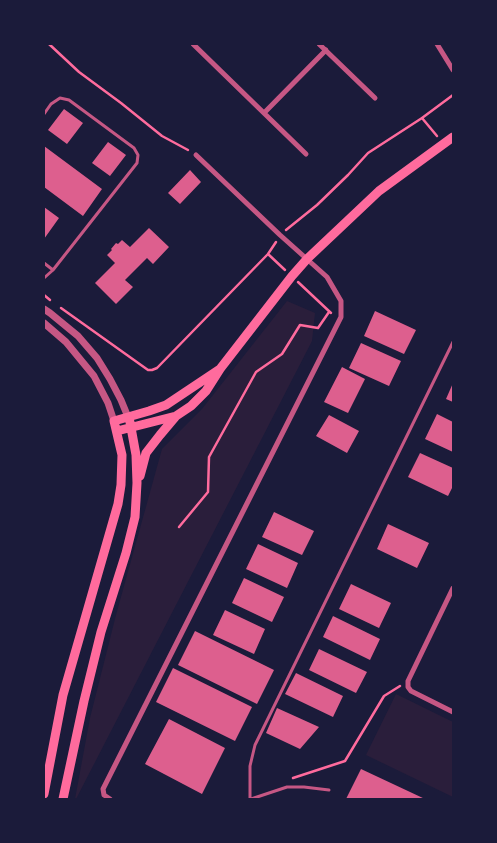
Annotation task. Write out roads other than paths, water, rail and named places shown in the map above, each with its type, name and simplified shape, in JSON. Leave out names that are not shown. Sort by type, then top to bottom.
[{"type":"main road","points":[[138,484],[146,453],[176,416],[191,406],[206,391],[220,369],[307,258],[379,191],[453,136]]},
{"type":"main road","points":[[44,794],[63,695],[118,504],[122,455],[114,421],[166,405],[220,369]]},
{"type":"main road","points":[[117,431],[176,416]]},
{"type":"main road","points":[[63,799],[94,658],[135,517],[138,484],[136,455],[132,427],[128,417]]},
{"type":"street","points":[[193,44],[306,154]]},
{"type":"street","points":[[319,44],[375,98]]},
{"type":"street","points":[[438,44],[453,70]]},
{"type":"street","points":[[264,113],[326,50]]},
{"type":"street","points":[[110,799],[104,795],[103,789],[341,318],[341,301],[327,277],[196,155]]},
{"type":"street","points":[[44,310],[78,336],[96,358],[117,393],[128,417]]},
{"type":"street","points":[[44,323],[66,342],[94,376],[108,403],[114,421]]},
{"type":"street","points":[[453,588],[408,682],[410,692],[453,712]]},
{"type":"lane","points":[[44,114],[51,104],[60,98],[70,100],[134,148],[138,154],[137,162],[53,270],[44,278]]},
{"type":"lane","points":[[44,263],[53,270]]},
{"type":"lane","points":[[328,790],[287,787],[251,799],[249,776],[255,745],[453,342]]}]
